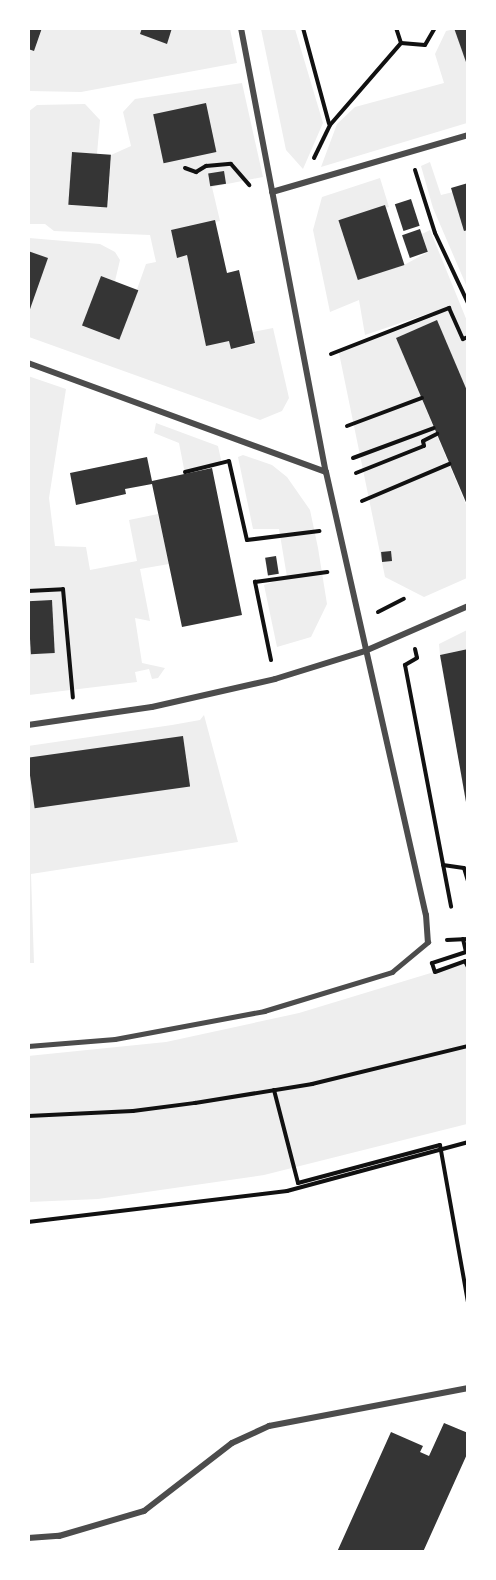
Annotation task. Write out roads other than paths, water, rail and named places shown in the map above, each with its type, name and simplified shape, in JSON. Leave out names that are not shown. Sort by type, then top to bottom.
[{"type":"street","points":[[241,28],[326,472],[426,915],[428,942]]},
{"type":"street","points":[[272,192],[468,135]]},
{"type":"street","points":[[28,363],[326,472]]},
{"type":"street","points":[[28,725],[152,707],[275,679],[365,651],[468,606]]},
{"type":"street","points":[[28,1538],[59,1536],[144,1511],[232,1443],[268,1426],[468,1388]]},
{"type":"lane","points":[[28,1046],[115,1039],[264,1011],[392,972],[428,942]]}]
